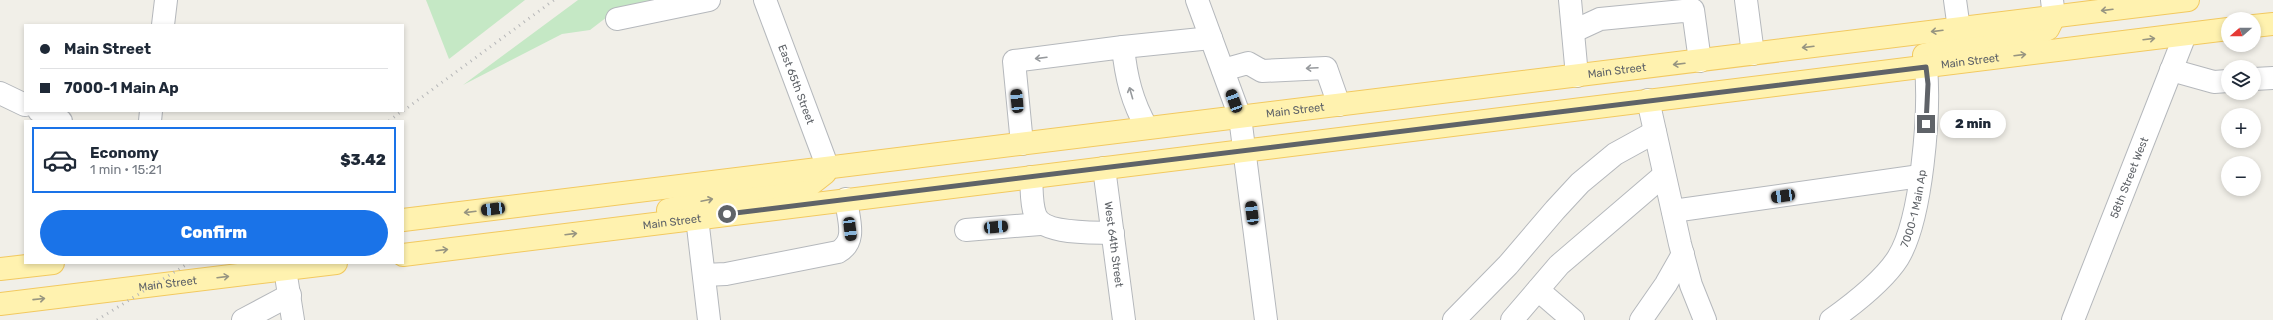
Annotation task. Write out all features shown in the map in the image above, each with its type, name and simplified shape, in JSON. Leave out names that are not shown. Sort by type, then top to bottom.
[{"type":"main road","name":"Main Street","points":[[404,220],[1959,29],[2053,8],[2188,0]]},
{"type":"main road","points":[[1837,78],[1957,47],[2036,35],[2048,29],[2053,8]]},
{"type":"main road","points":[[2261,25],[2273,24]]},
{"type":"main road","name":"Main Street","points":[[404,255],[2221,30]]},
{"type":"main road","points":[[602,230],[706,200],[811,184],[822,178],[828,168]]},
{"type":"main road","points":[[0,269],[44,264]]},
{"type":"main road","name":"Main Street","points":[[0,304],[328,264]]},
{"type":"street","points":[[163,24],[166,0]]},
{"type":"street","points":[[617,19],[709,0]]},
{"type":"street","name":"East 65th Street","points":[[765,0],[828,168]]},
{"type":"street","points":[[1197,0],[1240,117],[1266,320]]},
{"type":"street","points":[[1570,0],[1577,76]]},
{"type":"street","points":[[1746,0],[1753,54]]},
{"type":"street","points":[[1955,0],[1959,29]]},
{"type":"street","points":[[1574,31],[1600,19],[1693,10],[1700,61]]},
{"type":"street","name":"58th Street West","points":[[2073,320],[2185,35]]},
{"type":"street","points":[[1022,144],[1014,62],[1123,47],[1211,38]]},
{"type":"street","points":[[1123,47],[1126,73],[1135,108],[1147,128]]},
{"type":"street","points":[[1224,70],[1248,63],[1262,71],[1326,68],[1339,104]]},
{"type":"street","name":"7000-1 Main Ap","points":[[1831,320],[1862,295],[1897,259],[1905,243],[1920,176],[1927,114],[1926,67]]},
{"type":"street","points":[[2171,70],[2214,82],[2221,82]]},
{"type":"street","points":[[2261,79],[2273,78]]},
{"type":"street","points":[[0,93],[24,105]]},
{"type":"street","points":[[1648,100],[1654,132],[1683,254],[1692,285],[1705,320]]},
{"type":"street","points":[[41,112],[59,120]]},
{"type":"street","points":[[1454,320],[1508,265],[1554,210],[1580,183],[1615,154],[1654,132]]},
{"type":"street","name":"West 64th Street","points":[[1104,168],[1124,320]]},
{"type":"street","points":[[1512,320],[1559,265],[1664,175]]},
{"type":"street","points":[[1673,211],[1920,176]]},
{"type":"street","points":[[1031,177],[1034,210],[1040,224]]},
{"type":"street","points":[[704,275],[726,274],[838,252],[846,248],[851,238],[846,199]]},
{"type":"street","points":[[698,218],[709,320]]},
{"type":"street","points":[[966,230],[1040,224],[1051,229],[1112,233]]},
{"type":"street","points":[[1641,320],[1666,284],[1683,254]]},
{"type":"street","points":[[285,269],[293,320]]},
{"type":"street","points":[[1538,290],[1573,320]]},
{"type":"street","points":[[243,320],[290,295]]},
{"type":"green space","points":[[426,0],[525,0],[449,59]]},
{"type":"green space","points":[[578,0],[674,0],[607,17],[590,30],[562,34],[463,85]]},
{"type":"railway","points":[[404,110],[554,0]]},
{"type":"railway","points":[[390,120],[401,112]]},
{"type":"railway","points":[[97,320],[187,264]]},
{"type":"route","points":[[727,214],[1926,67],[1928,84],[1926,124]]}]
